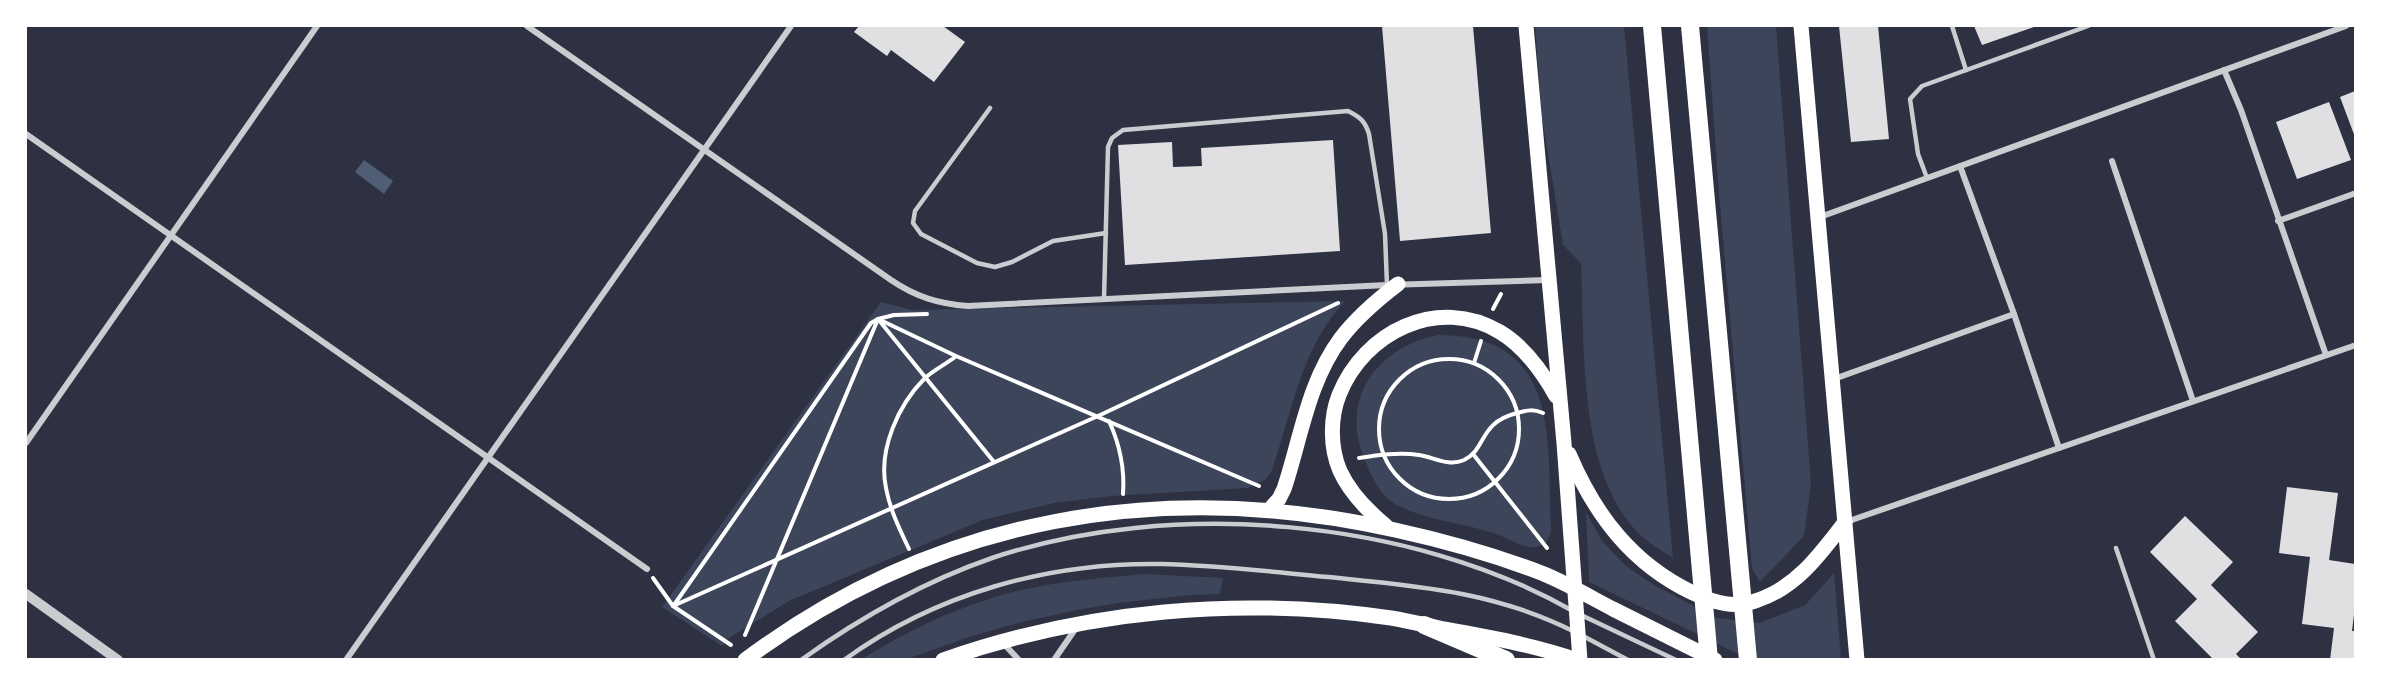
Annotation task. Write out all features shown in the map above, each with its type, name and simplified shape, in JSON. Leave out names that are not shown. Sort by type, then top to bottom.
[{"type":"highway","points":[[1652,26],[1708,660]]},
{"type":"highway","points":[[1690,26],[1748,660]]},
{"type":"highway","points":[[1424,625],[1506,660]]},
{"type":"main road","points":[[943,660],[1000,640],[1079,623],[1126,615],[1206,608],[1328,612],[1391,618],[1538,648],[1578,660],[1576,589],[1564,442],[1547,280],[1526,26]]},
{"type":"main road","points":[[1801,26],[1857,660]]},
{"type":"main road","points":[[1270,509],[1284,489],[1314,388],[1330,354],[1362,314],[1393,284]]},
{"type":"main road","points":[[1389,528],[1362,504],[1350,489],[1336,461],[1333,435],[1334,413],[1344,382],[1358,361],[1382,338],[1411,323],[1437,318],[1461,319],[1486,325],[1512,340],[1528,356],[1544,374],[1560,404]]},
{"type":"main road","points":[[1564,442],[1596,508],[1621,541],[1648,566],[1680,587],[1708,600],[1730,605],[1743,604],[1778,592],[1801,575],[1845,522]]},
{"type":"main road","points":[[745,660],[790,628],[862,588],[946,553],[1017,529],[1080,516],[1137,510],[1225,507],[1270,509],[1346,519],[1474,549],[1544,574],[1715,660]]},
{"type":"street","points":[[26,443],[317,26]]},
{"type":"street","points":[[527,26],[891,280],[919,296],[951,305],[968,306],[1393,284],[1547,280]]},
{"type":"street","points":[[346,660],[791,26]]},
{"type":"street","points":[[1817,218],[2346,26]]},
{"type":"street","points":[[2224,70],[2241,110],[2326,355]]},
{"type":"street","points":[[26,134],[647,569]]},
{"type":"street","points":[[2112,161],[2193,401]]},
{"type":"street","points":[[1960,166],[2014,314],[2059,448]]},
{"type":"street","points":[[2278,221],[2355,193]]},
{"type":"street","points":[[1832,380],[2014,314]]},
{"type":"street","points":[[1845,522],[2355,345]]},
{"type":"street","points":[[26,594],[118,660]]},
{"type":"street","points":[[1054,660],[1079,623]]},
{"type":"street","points":[[1000,640],[1019,660]]},
{"type":"lane","points":[[1952,26],[1966,70]]},
{"type":"lane","points":[[2065,26],[2068,33]]},
{"type":"lane","points":[[1927,178],[1918,154],[1910,99],[1922,86],[2088,26]]},
{"type":"lane","points":[[990,108],[915,211],[913,223],[921,234],[977,263],[995,267],[1012,262],[1053,241],[1106,233]]},
{"type":"lane","points":[[1104,298],[1108,147],[1112,138],[1123,130],[1348,111],[1360,117],[1366,124],[1369,134],[1393,284]]},
{"type":"lane","points":[[801,660],[896,599],[992,558],[1094,533],[1176,526],[1244,524],[1352,536],[1424,551],[1462,562],[1548,596],[1577,613],[1676,660]]},
{"type":"lane","points":[[2116,548],[2154,660]]},
{"type":"lane","points":[[844,660],[888,631],[963,596],[1027,577],[1065,570],[1131,564],[1206,566],[1427,587],[1492,599],[1532,612],[1628,660]]},
{"type":"path","points":[[674,606],[1098,416],[1347,298],[1335,299]]},
{"type":"path","points":[[674,606],[871,323],[894,315],[930,314]]},
{"type":"path","points":[[878,319],[994,462]]},
{"type":"path","points":[[878,319],[956,356],[1259,486]]},
{"type":"path","points":[[746,634],[779,560],[878,319]]},
{"type":"path","points":[[912,554],[885,488],[884,472],[888,444],[900,413],[925,378],[956,356]]},
{"type":"path","points":[[1456,359],[1481,367],[1502,382],[1512,396],[1518,412],[1519,432],[1516,450],[1507,467],[1494,482],[1482,490],[1468,496],[1447,498],[1425,494],[1400,478],[1384,454],[1380,428],[1385,402],[1400,380],[1421,365],[1438,360],[1456,359]]},
{"type":"path","points":[[1359,458],[1384,454],[1421,455],[1447,462],[1461,461],[1473,454],[1491,424],[1508,415],[1533,408],[1562,422]]},
{"type":"path","points":[[1108,421],[1121,452],[1124,477],[1123,498]]},
{"type":"path","points":[[1473,454],[1547,548]]},
{"type":"path","points":[[647,569],[674,606],[731,645]]},
{"type":"shaded area","points":[[1535,26],[1624,26],[1673,558],[1639,534],[1619,508],[1604,477],[1594,442],[1585,368],[1581,263],[1563,245],[1542,117]]},
{"type":"shaded area","points":[[1707,26],[1776,26],[1811,484],[1804,536],[1760,582],[1752,568],[1719,194]]},
{"type":"shaded area","points":[[364,160],[393,181],[384,194],[355,172]]},
{"type":"shaded area","points":[[1345,301],[1317,340],[1307,361],[1271,473],[1265,480],[1248,488],[1112,496],[1054,503],[983,520],[789,601],[729,638],[722,646],[662,607],[881,302],[912,310]]},
{"type":"shaded area","points":[[1438,335],[1478,340],[1507,353],[1527,373],[1540,399],[1549,462],[1551,531],[1543,545],[1525,546],[1490,532],[1421,515],[1396,505],[1377,486],[1370,472],[1358,440],[1357,419],[1360,399],[1368,381],[1380,365],[1396,352]]},
{"type":"shaded area","points":[[1586,512],[1602,541],[1626,566],[1654,585],[1717,618],[1759,623],[1805,605],[1834,573],[1841,659],[1749,659],[1589,582]]},
{"type":"shaded area","points":[[1144,574],[1223,578],[1220,594],[1190,595],[1077,610],[972,636],[907,659],[862,659],[938,618],[1000,595],[1051,584]]},
{"type":"building","points":[[859,26],[943,26],[965,42],[934,82],[891,50],[887,56],[854,32]]},
{"type":"building","points":[[1382,26],[1473,26],[1491,233],[1400,241]]},
{"type":"building","points":[[1839,26],[1878,26],[1889,139],[1851,142]]},
{"type":"building","points":[[1974,26],[2037,26],[1982,45]]},
{"type":"building","points":[[2355,91],[2355,137],[2340,97]]},
{"type":"building","points":[[2329,102],[2351,160],[2297,179],[2276,122]]},
{"type":"building","points":[[1333,140],[1340,251],[1125,265],[1118,145],[1172,142],[1173,167],[1202,166],[1201,148]]},
{"type":"building","points":[[2287,487],[2338,493],[2329,560],[2355,564],[2355,606],[2352,631],[2355,631],[2355,660],[2330,660],[2334,628],[2302,624],[2310,557],[2279,553]]},
{"type":"building","points":[[2185,516],[2233,562],[2211,585],[2258,632],[2236,654],[2242,660],[2214,660],[2175,621],[2197,599],[2150,552]]}]
